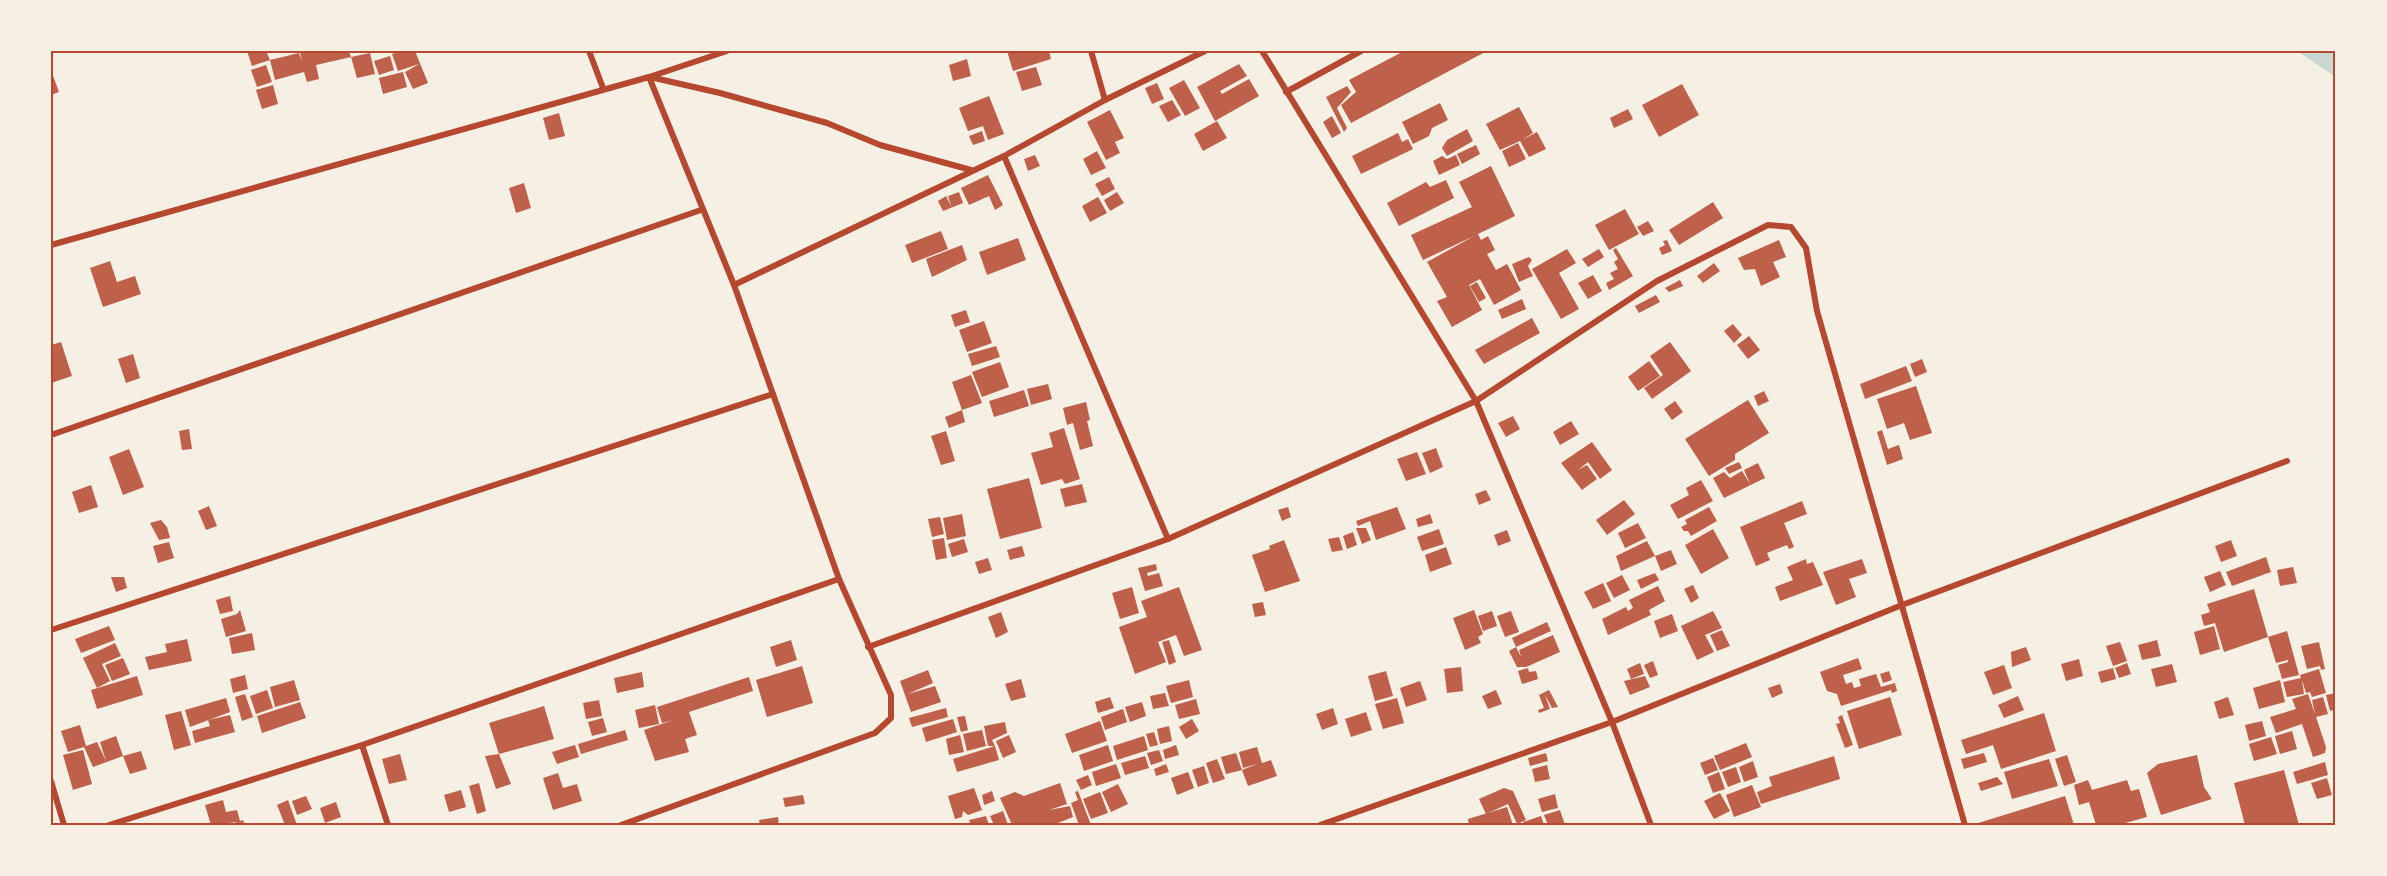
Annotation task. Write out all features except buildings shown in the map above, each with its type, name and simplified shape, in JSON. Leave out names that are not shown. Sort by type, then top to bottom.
[{"type":"street","points":[[589,51],[603,88]]},
{"type":"street","points":[[51,245],[603,88],[649,77],[727,51]]},
{"type":"street","points":[[1091,51],[1105,100]]},
{"type":"street","points":[[734,285],[1004,156],[1105,100],[1205,51]]},
{"type":"street","points":[[1262,51],[1476,401],[1612,722],[1651,825]]},
{"type":"street","points":[[1286,92],[1361,51]]},
{"type":"street","points":[[649,77],[720,93],[827,123],[880,144],[971,170]]},
{"type":"street","points":[[621,825],[875,733],[891,718],[891,695],[839,579],[734,285],[701,210],[649,77]]},
{"type":"street","points":[[1004,156],[1168,539]]},
{"type":"street","points":[[51,435],[701,210]]},
{"type":"street","points":[[868,647],[1168,539],[1476,401],[1657,281],[1767,225],[1791,228],[1806,248],[1817,311],[1965,825]]},
{"type":"street","points":[[51,630],[773,394]]},
{"type":"street","points":[[1320,825],[1612,722],[1902,605],[2287,461]]},
{"type":"street","points":[[109,825],[362,745],[839,579]]},
{"type":"street","points":[[362,745],[388,825]]},
{"type":"street","points":[[51,781],[64,825]]},
{"type":"shaded area","points":[[2297,51],[2336,51],[2336,77]]}]
